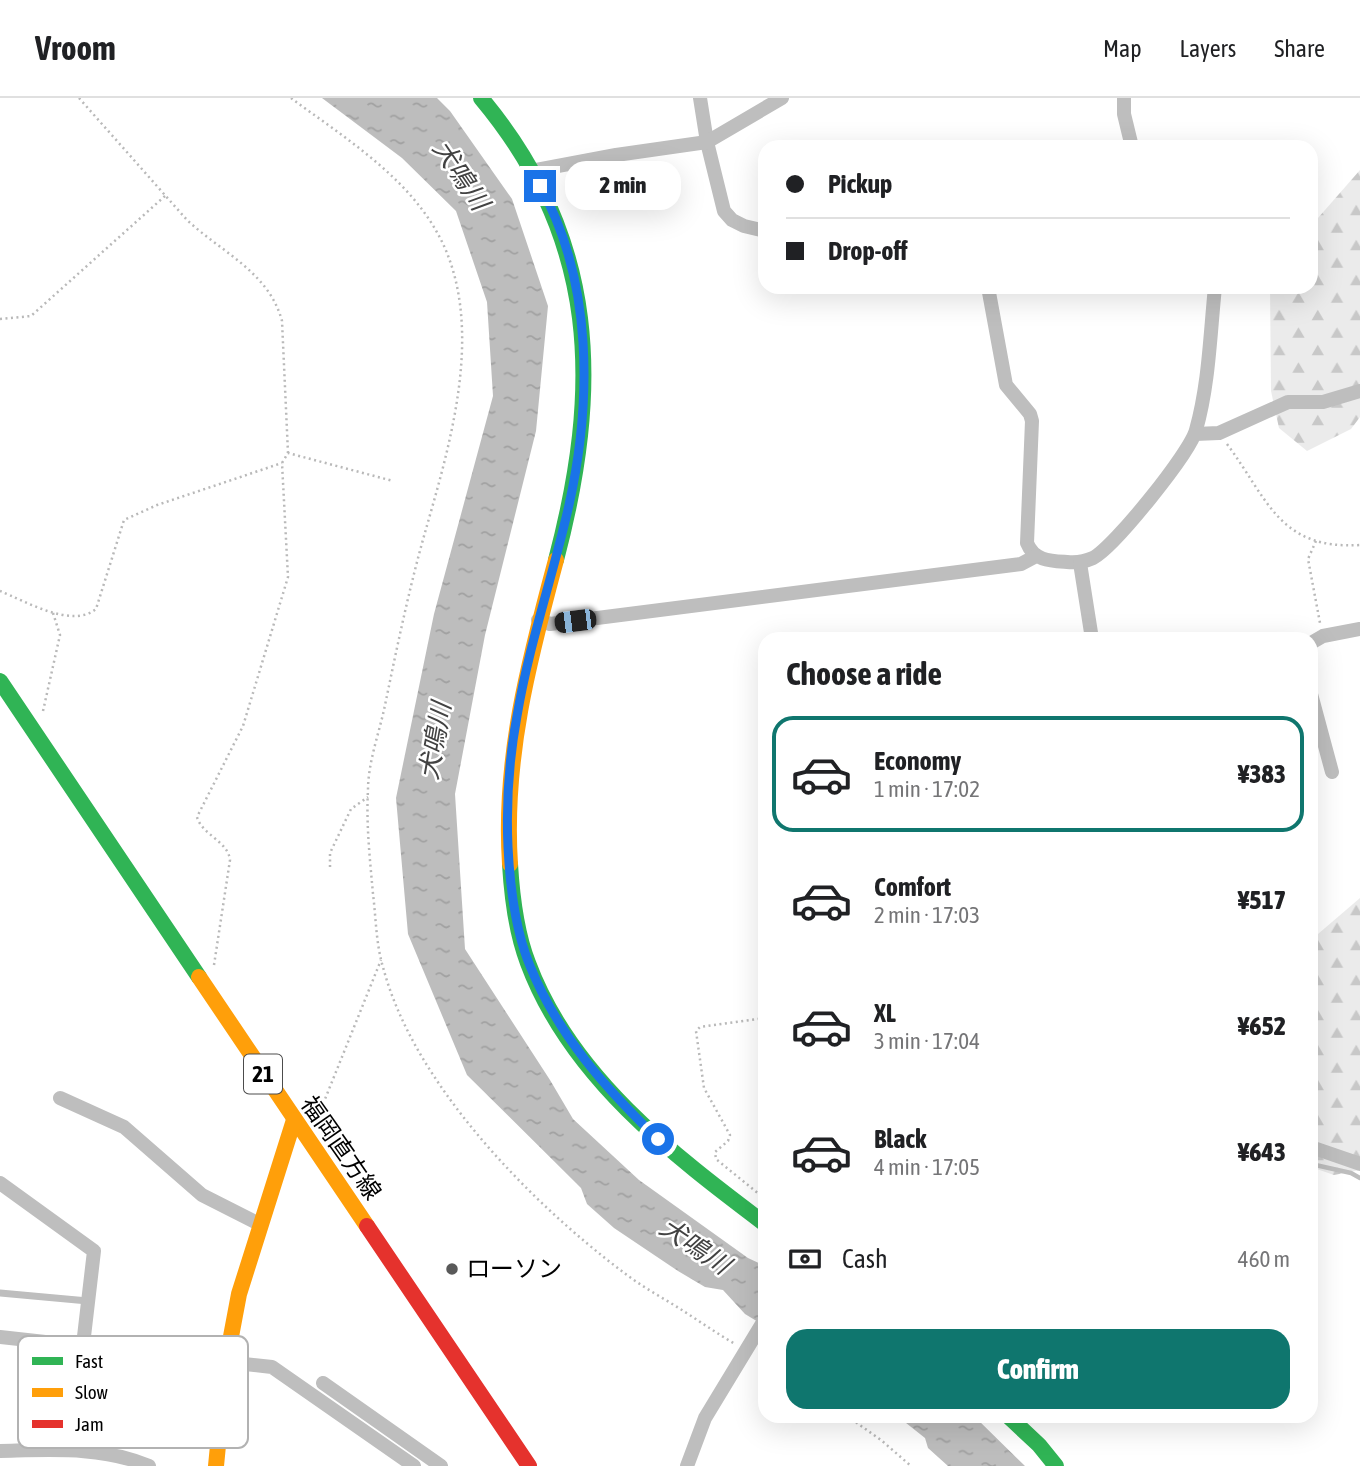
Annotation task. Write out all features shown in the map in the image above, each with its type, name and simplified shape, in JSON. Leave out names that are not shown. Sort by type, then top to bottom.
[{"type":"street","points":[[481,98],[531,171],[548,201],[572,263],[580,313],[583,389],[579,444],[569,504],[538,620],[517,715],[509,773],[509,867],[513,904],[529,965],[566,1037],[623,1105],[702,1177],[758,1219]]},
{"type":"street","points":[[700,98],[707,142],[724,211],[732,220],[758,229]]},
{"type":"street","points":[[531,171],[707,142],[782,98]]},
{"type":"street","points":[[1124,98],[1127,140]]},
{"type":"street","points":[[989,294],[1006,385],[1030,414],[1032,421],[1027,543],[1036,556],[1046,561],[1080,563],[1095,557],[1150,500],[1195,433],[1206,386],[1214,294]]},
{"type":"street","points":[[1195,433],[1219,433],[1288,402],[1323,402],[1360,391]]},
{"type":"street","points":[[538,620],[550,624],[1021,564],[1036,556]]},
{"type":"street","points":[[1080,563],[1091,632]]},
{"type":"street","points":[[1318,640],[1360,629]]},
{"type":"street","name":"福岡直方線","points":[[0,681],[529,1466]]},
{"type":"street","points":[[1318,720],[1332,772]]},
{"type":"street","points":[[60,1098],[124,1127],[202,1195],[261,1225]]},
{"type":"street","points":[[231,1336],[239,1294],[294,1119]]},
{"type":"street","points":[[1318,1149],[1360,1164]]},
{"type":"street","points":[[0,1183],[94,1251],[84,1336]]},
{"type":"street","points":[[687,1466],[705,1418],[758,1330]]},
{"type":"street","points":[[0,1337],[18,1339]]},
{"type":"street","points":[[248,1365],[272,1367],[414,1466]]},
{"type":"street","points":[[323,1383],[441,1466]]},
{"type":"street","points":[[1015,1423],[1056,1466]]},
{"type":"street","points":[[216,1466],[218,1448]]},
{"type":"street","points":[[0,1451],[61,1449],[132,1459],[149,1466]]},
{"type":"lane","points":[[0,1293],[88,1301]]},
{"type":"path","points":[[79,98],[203,234],[239,259],[264,285],[278,307],[282,321],[288,453],[282,463],[288,578],[243,726],[197,817],[199,824],[229,852],[230,860],[212,974],[205,988]]},
{"type":"path","points":[[290,98],[365,153],[412,198],[443,244],[453,269],[460,301],[462,348],[451,433],[417,559],[368,785],[370,862],[381,959],[404,1024],[430,1069],[456,1106],[505,1164],[559,1219],[624,1273],[745,1350]]},
{"type":"path","points":[[0,319],[31,316],[166,196]]},
{"type":"path","points":[[1219,433],[1277,517],[1292,531],[1337,546],[1360,545]]},
{"type":"path","points":[[288,453],[393,481]]},
{"type":"path","points":[[0,591],[52,613],[77,617],[89,614],[96,608],[124,520],[145,510],[282,463]]},
{"type":"path","points":[[1316,541],[1308,559],[1316,632]]},
{"type":"path","points":[[30,727],[41,717],[60,635],[52,613]]},
{"type":"path","points":[[330,867],[330,853],[351,809],[368,797]]},
{"type":"path","points":[[306,1137],[315,1125],[381,959]]},
{"type":"path","points":[[758,1019],[700,1027],[696,1031],[704,1088],[730,1135],[728,1142],[715,1152],[716,1159],[758,1193]]},
{"type":"path","points":[[857,1423],[911,1466]]},
{"type":"green space","points":[[1360,170],[1360,417],[1351,429],[1307,451],[1279,428],[1271,391],[1270,294],[1318,294],[1318,218]]},
{"type":"green space","points":[[1360,898],[1360,1170],[1334,1175],[1318,1169],[1318,934]]},
{"type":"water","name":"犬鳴川","points":[[322,98],[437,98],[450,111],[512,199],[548,306],[536,431],[485,635],[455,794],[465,949],[573,1119],[639,1180],[758,1263],[758,1322],[745,1314],[723,1290],[705,1287],[614,1228],[587,1204],[581,1188],[467,1075],[408,934],[396,798],[434,614],[493,396],[487,302],[456,211],[402,158]]},
{"type":"water","points":[[906,1423],[981,1423],[1025,1466],[948,1466],[928,1448],[925,1438]]},
{"type":"waterway","points":[[1318,1166],[1351,1173],[1360,1178]]},
{"type":"traffic: fast","points":[[481,98],[520,152],[549,206],[569,261],[580,318],[583,376],[580,436],[571,497],[556,560]]},
{"type":"traffic: fast","points":[[0,681],[199,977]]},
{"type":"traffic: fast","points":[[510,864],[515,915],[528,963],[546,1004],[570,1042],[627,1110],[695,1170],[758,1219]]},
{"type":"traffic: fast","points":[[1015,1423],[1056,1466]]},
{"type":"traffic: slow","points":[[510,864],[510,786],[514,748],[536,635],[556,560]]},
{"type":"traffic: slow","points":[[199,977],[367,1226]]},
{"type":"traffic: slow","points":[[231,1336],[239,1294],[294,1120]]},
{"type":"traffic: slow","points":[[216,1466],[218,1448]]},
{"type":"traffic: jam","points":[[367,1226],[529,1466]]},
{"type":"place","name":"ローソン","points":[[452,1269]]},
{"type":"route","points":[[540,186],[572,263],[580,313],[583,389],[579,444],[569,504],[533,638],[514,734],[509,773],[508,834],[513,904],[529,965],[566,1037],[623,1105],[658,1139]]}]
